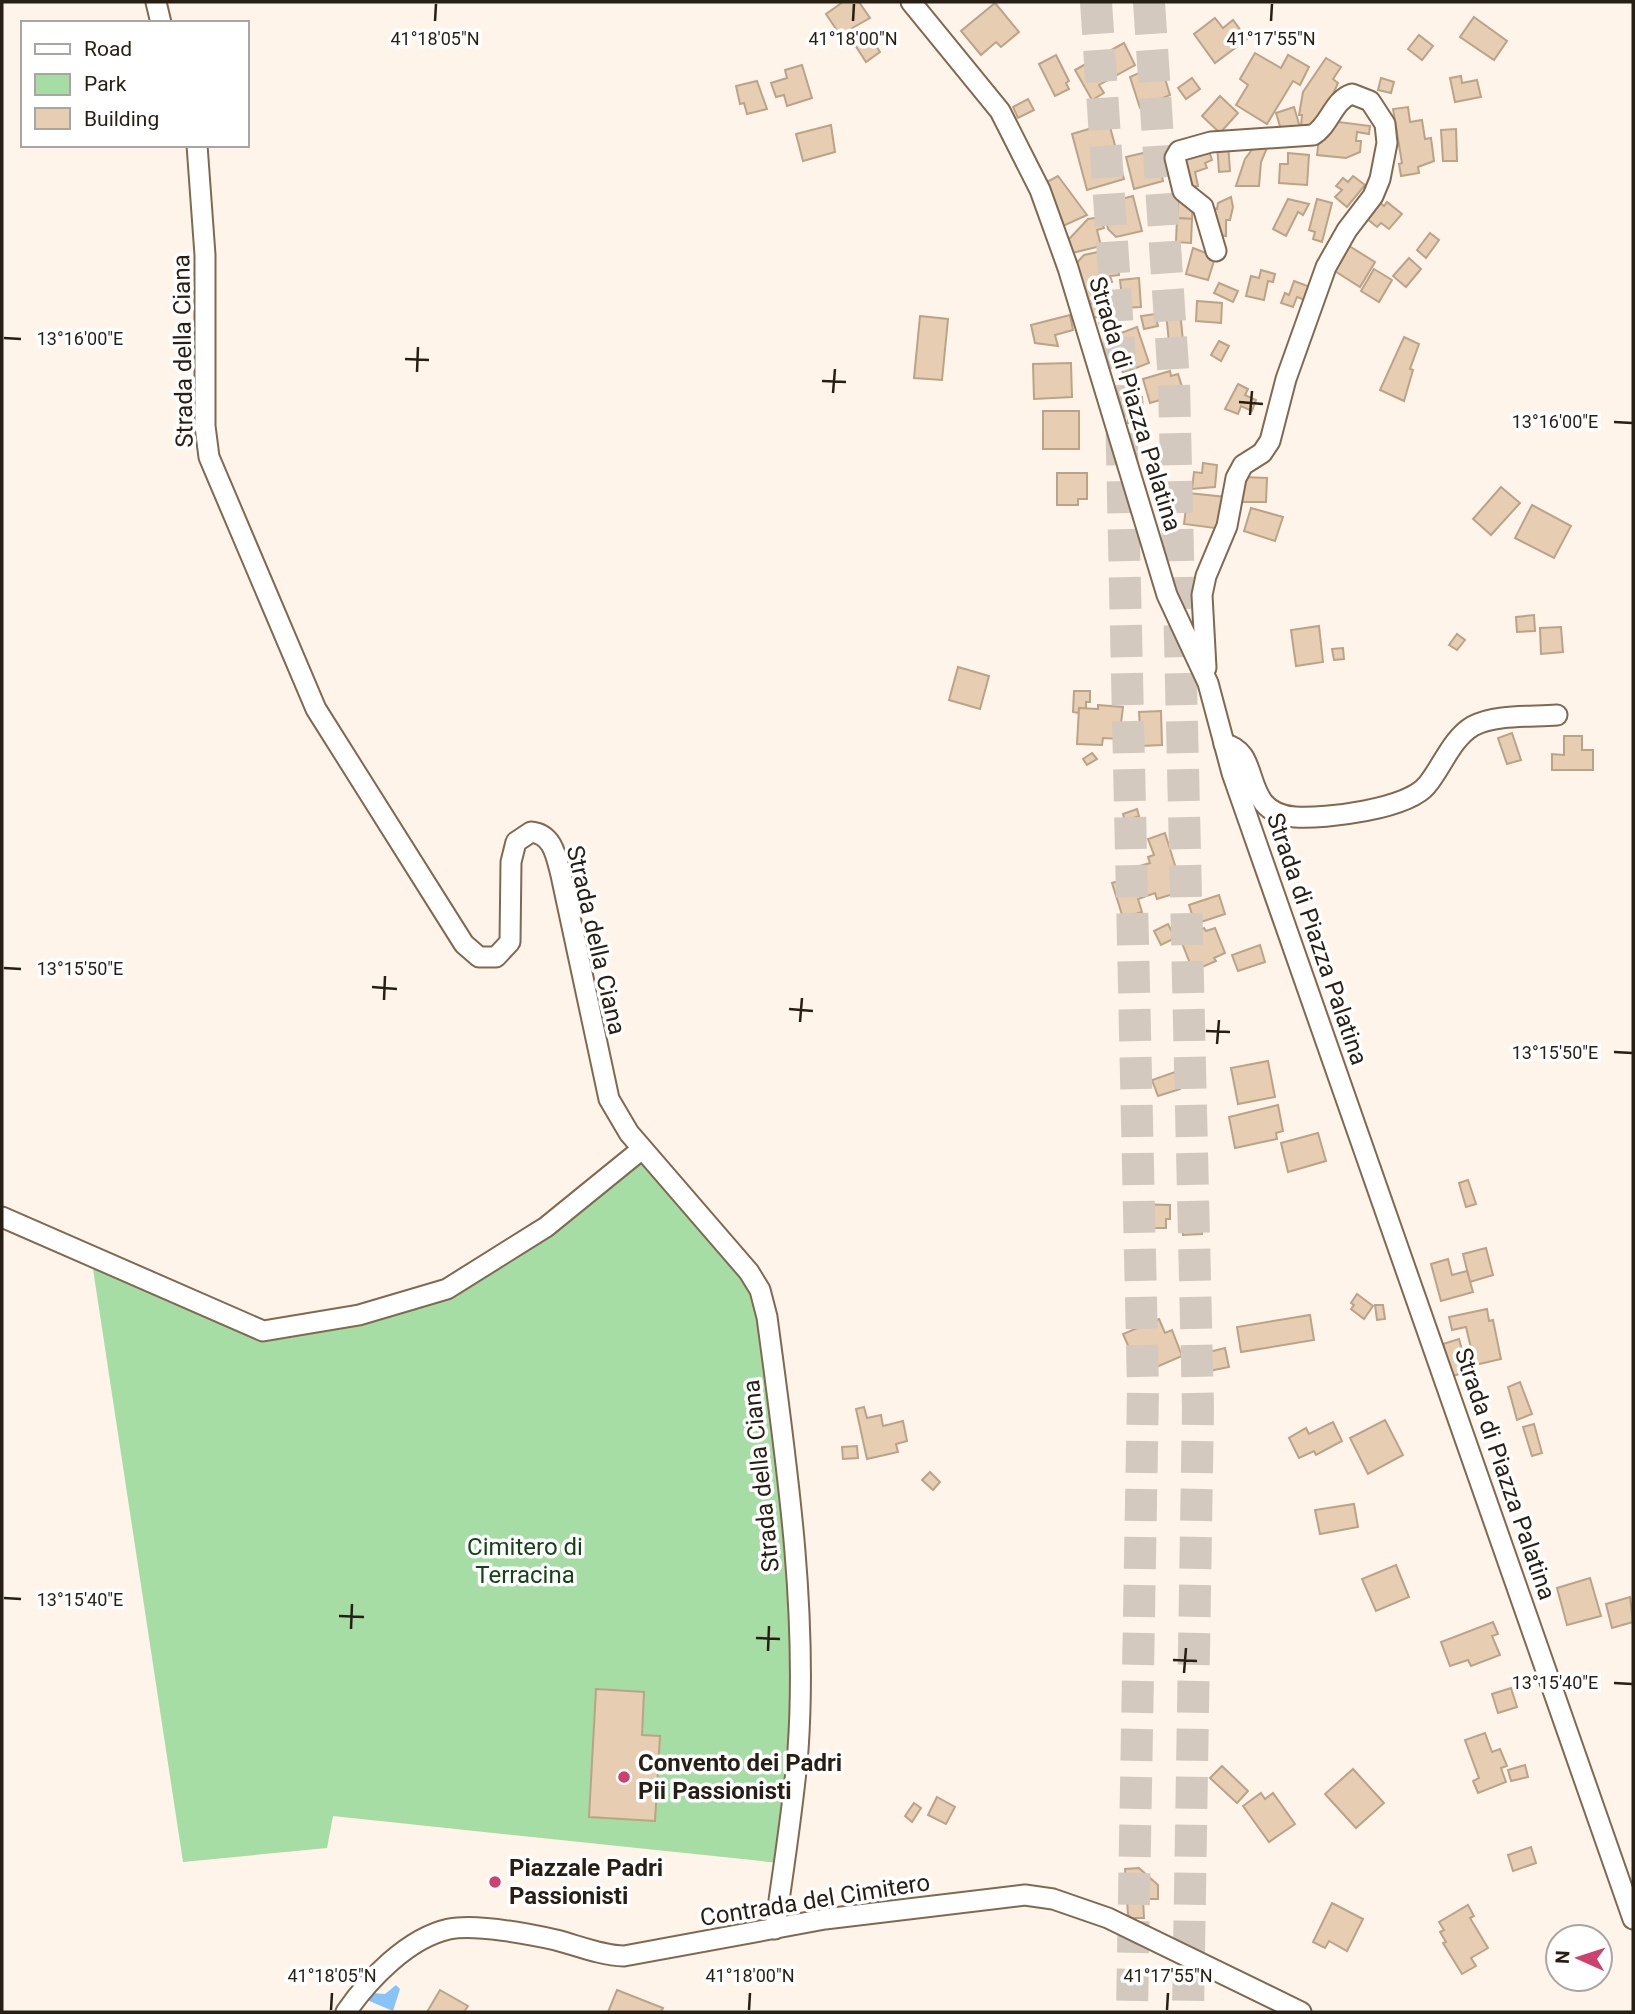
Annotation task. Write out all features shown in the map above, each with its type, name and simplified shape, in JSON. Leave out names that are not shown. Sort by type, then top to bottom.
[{"type":"street","points":[[156,2],[161,21]]},
{"type":"street","name":"Strada di Piazza Palatina","points":[[911,2],[1000,111],[1034,174],[1068,268],[1167,595],[1208,683],[1224,744],[1633,1919]]},
{"type":"street","points":[[1208,683],[1200,612],[1206,576],[1223,538],[1238,471],[1262,453],[1270,440],[1286,379],[1326,267],[1347,230],[1377,187],[1387,136],[1383,117],[1376,107],[1365,98],[1352,94],[1341,100],[1325,126],[1313,135],[1211,142],[1179,151],[1175,158],[1181,187],[1185,194],[1196,199],[1203,207],[1216,251]]},
{"type":"street","name":"Strada della Ciana","points":[[197,147],[205,255],[207,448],[234,522],[296,666],[339,749],[464,944],[473,953],[491,959],[503,953],[510,942],[511,862],[516,842],[531,832],[541,834],[550,842],[561,875],[605,1087],[621,1122],[753,1277],[760,1290],[767,1317],[793,1518],[797,1604],[798,1749],[775,1929]]},
{"type":"street","points":[[1224,744],[1238,748],[1242,753],[1256,793],[1271,810],[1295,817],[1324,816],[1395,804],[1413,797],[1427,785],[1462,734],[1477,724],[1557,715]]},
{"type":"street","points":[[2,1217],[263,1331],[359,1315],[447,1289],[546,1227],[642,1149]]},
{"type":"street","name":"Contrada del Cimitero","points":[[346,2012],[404,1951],[449,1929],[541,1938],[595,1952],[624,1956],[824,1919],[996,1896],[1025,1895],[1053,1899],[1108,1918],[1301,2012]]},
{"type":"green space","name":"Cimitero di Terracina","points":[[640,1161],[759,1289],[801,1544],[789,1864],[333,1816],[327,1848],[183,1862],[93,1269],[265,1338],[450,1298]]},
{"type":"water","points":[[396,1985],[400,1989],[393,2011],[367,2000],[373,1993],[385,1994]]},
{"type":"building","points":[[843,2],[859,2],[870,18],[840,35],[826,14]]},
{"type":"building","points":[[995,3],[1019,32],[1001,47],[996,42],[981,55],[961,31]]},
{"type":"building","points":[[1474,17],[1507,41],[1494,60],[1460,37]]},
{"type":"building","points":[[1215,18],[1223,28],[1233,20],[1247,39],[1215,63],[1194,34]]},
{"type":"building","points":[[869,35],[880,52],[866,62],[855,45]]},
{"type":"building","points":[[1419,35],[1433,46],[1422,60],[1408,49]]},
{"type":"building","points":[[1124,43],[1135,65],[1099,85],[1104,93],[1092,100],[1075,70]]},
{"type":"building","points":[[1255,53],[1281,68],[1288,55],[1309,67],[1300,85],[1293,81],[1267,124],[1236,105],[1248,85],[1240,79]]},
{"type":"building","points":[[1056,55],[1069,81],[1066,83],[1069,89],[1055,96],[1039,64]]},
{"type":"building","points":[[1326,58],[1341,67],[1333,79],[1338,83],[1318,128],[1301,126],[1302,115],[1299,115],[1303,92]]},
{"type":"building","points":[[802,65],[812,98],[787,106],[784,95],[776,97],[771,83],[787,78],[785,70]]},
{"type":"building","points":[[1157,65],[1160,73],[1163,72],[1170,95],[1140,108],[1130,77]]},
{"type":"building","points":[[1461,76],[1462,83],[1477,80],[1481,97],[1455,102],[1450,78]]},
{"type":"building","points":[[1192,78],[1200,89],[1186,99],[1178,88]]},
{"type":"building","points":[[1381,78],[1394,82],[1391,93],[1378,90]]},
{"type":"building","points":[[757,81],[767,109],[747,114],[744,103],[740,104],[736,86]]},
{"type":"building","points":[[1220,96],[1238,113],[1220,133],[1202,116]]},
{"type":"building","points":[[1028,99],[1034,110],[1018,118],[1013,107]]},
{"type":"building","points":[[1294,107],[1300,127],[1282,133],[1276,113]]},
{"type":"building","points":[[1408,107],[1410,122],[1422,120],[1425,139],[1431,138],[1434,161],[1418,167],[1419,173],[1401,176],[1399,164],[1402,163],[1393,109]]},
{"type":"building","points":[[1331,121],[1370,126],[1369,134],[1357,132],[1356,141],[1361,141],[1360,152],[1346,158],[1317,155],[1319,139]]},
{"type":"building","points":[[1109,123],[1124,179],[1087,190],[1072,134]]},
{"type":"building","points":[[831,125],[835,152],[803,161],[796,134]]},
{"type":"building","points":[[1456,129],[1457,161],[1443,161],[1441,130]]},
{"type":"building","points":[[1228,143],[1230,171],[1219,172],[1217,144]]},
{"type":"building","points":[[1207,145],[1212,160],[1205,163],[1207,168],[1195,172],[1198,186],[1185,189],[1177,157]]},
{"type":"building","points":[[1254,147],[1267,148],[1261,162],[1259,186],[1236,186],[1245,159]]},
{"type":"building","points":[[1156,150],[1163,181],[1134,189],[1126,157]]},
{"type":"building","points":[[1288,153],[1309,155],[1307,185],[1279,183],[1280,164],[1288,164]]},
{"type":"building","points":[[1058,176],[1087,215],[1063,226],[1043,184]]},
{"type":"building","points":[[1353,176],[1365,185],[1347,207],[1335,197],[1342,190],[1336,186],[1343,178],[1348,182]]},
{"type":"building","points":[[1133,196],[1142,231],[1116,237],[1108,229],[1102,204]]},
{"type":"building","points":[[1231,197],[1233,207],[1230,220],[1226,220],[1226,236],[1213,234],[1208,207],[1217,209],[1218,203]]},
{"type":"building","points":[[1288,199],[1309,204],[1303,215],[1298,212],[1286,236],[1273,229]]},
{"type":"building","points":[[1317,199],[1332,203],[1322,242],[1313,239],[1315,232],[1309,230]]},
{"type":"building","points":[[1178,202],[1193,202],[1192,219],[1177,218]]},
{"type":"building","points":[[1379,202],[1384,206],[1387,202],[1402,214],[1389,229],[1381,223],[1377,227],[1366,218]]},
{"type":"building","points":[[1101,217],[1104,228],[1097,230],[1101,246],[1072,253],[1069,239],[1088,219]]},
{"type":"building","points":[[1177,218],[1192,219],[1191,243],[1176,242]]},
{"type":"building","points":[[1430,233],[1439,240],[1426,258],[1417,250]]},
{"type":"building","points":[[1179,244],[1180,254],[1168,255],[1167,246]]},
{"type":"building","points":[[1346,244],[1375,262],[1360,287],[1330,268]]},
{"type":"building","points":[[1193,248],[1211,255],[1210,260],[1214,261],[1208,280],[1186,274]]},
{"type":"building","points":[[1107,250],[1108,261],[1118,261],[1119,275],[1110,276],[1112,282],[1102,284],[1096,293],[1098,296],[1085,305],[1073,267],[1084,255]]},
{"type":"building","points":[[1409,258],[1421,269],[1406,287],[1393,276]]},
{"type":"building","points":[[1374,269],[1392,280],[1379,302],[1361,291]]},
{"type":"building","points":[[1261,270],[1275,274],[1273,282],[1268,281],[1264,300],[1246,296],[1251,276],[1259,278]]},
{"type":"building","points":[[1139,278],[1141,307],[1123,308],[1120,280]]},
{"type":"building","points":[[1294,281],[1313,288],[1308,301],[1297,297],[1293,307],[1281,303],[1285,293],[1289,295]]},
{"type":"building","points":[[1219,283],[1238,291],[1233,302],[1214,293]]},
{"type":"building","points":[[1108,300],[1112,324],[1100,326],[1098,317],[1092,318],[1089,304]]},
{"type":"building","points":[[1197,301],[1222,303],[1221,323],[1196,321]]},
{"type":"building","points":[[1180,311],[1183,341],[1169,343],[1166,312]]},
{"type":"building","points":[[1155,314],[1158,326],[1144,329],[1141,316]]},
{"type":"building","points":[[1070,315],[1073,330],[1055,335],[1058,346],[1035,343],[1031,325]]},
{"type":"building","points":[[920,316],[948,319],[942,380],[914,378]]},
{"type":"building","points":[[1137,327],[1149,363],[1123,373],[1110,337]]},
{"type":"building","points":[[1404,337],[1419,344],[1410,369],[1413,370],[1404,401],[1380,390]]},
{"type":"building","points":[[1219,341],[1229,346],[1221,361],[1211,355]]},
{"type":"building","points":[[1071,363],[1072,397],[1034,399],[1033,364]]},
{"type":"building","points":[[1170,371],[1171,376],[1178,374],[1184,393],[1150,403],[1143,379]]},
{"type":"building","points":[[1238,384],[1248,389],[1245,395],[1256,400],[1252,411],[1241,406],[1238,414],[1225,409]]},
{"type":"building","points":[[1142,397],[1144,423],[1128,423],[1127,398]]},
{"type":"building","points":[[1043,411],[1079,411],[1079,449],[1043,449]]},
{"type":"building","points":[[1203,463],[1217,465],[1215,487],[1192,489],[1194,472],[1202,473]]},
{"type":"building","points":[[1057,473],[1087,473],[1087,499],[1078,499],[1078,505],[1057,505]]},
{"type":"building","points":[[1241,477],[1267,478],[1266,502],[1240,502]]},
{"type":"building","points":[[1501,487],[1520,503],[1491,535],[1473,519]]},
{"type":"building","points":[[1188,493],[1226,497],[1222,529],[1184,524]]},
{"type":"building","points":[[1532,505],[1571,526],[1554,558],[1515,538]]},
{"type":"building","points":[[1251,508],[1283,517],[1275,541],[1244,531]]},
{"type":"building","points":[[1534,615],[1535,631],[1517,632],[1516,617]]},
{"type":"building","points":[[1319,626],[1323,662],[1296,666],[1291,630]]},
{"type":"building","points":[[1561,627],[1563,652],[1541,654],[1540,628]]},
{"type":"building","points":[[1457,634],[1465,640],[1457,650],[1449,645]]},
{"type":"building","points":[[1343,648],[1344,659],[1334,660],[1332,649]]},
{"type":"building","points":[[958,667],[989,676],[980,709],[949,700]]},
{"type":"building","points":[[1074,691],[1090,691],[1090,702],[1086,702],[1086,709],[1079,708],[1079,713],[1073,712]]},
{"type":"building","points":[[1098,705],[1123,707],[1119,739],[1103,738],[1102,745],[1077,744],[1079,708],[1098,709]]},
{"type":"building","points":[[1161,711],[1162,745],[1141,746],[1139,712]]},
{"type":"building","points":[[1512,733],[1521,760],[1507,764],[1498,738]]},
{"type":"building","points":[[1564,736],[1582,736],[1582,750],[1593,750],[1593,770],[1552,770],[1552,754],[1564,755]]},
{"type":"building","points":[[1092,753],[1097,759],[1087,765],[1083,759]]},
{"type":"building","points":[[1137,809],[1139,816],[1125,821],[1123,814]]},
{"type":"building","points":[[1165,833],[1183,891],[1157,899],[1155,893],[1138,899],[1142,912],[1123,918],[1112,883],[1135,876],[1133,868],[1150,863],[1148,857],[1154,855],[1148,839]]},
{"type":"building","points":[[1219,895],[1225,914],[1195,924],[1189,905]]},
{"type":"building","points":[[1168,924],[1175,938],[1161,945],[1154,931]]},
{"type":"building","points":[[1204,928],[1206,931],[1215,928],[1225,953],[1214,958],[1216,961],[1193,971],[1180,938]]},
{"type":"building","points":[[1260,945],[1265,962],[1238,971],[1232,955]]},
{"type":"building","points":[[1268,1061],[1275,1097],[1238,1104],[1231,1068]]},
{"type":"building","points":[[1175,1072],[1180,1089],[1158,1096],[1152,1080]]},
{"type":"building","points":[[1278,1105],[1283,1131],[1276,1133],[1277,1139],[1235,1148],[1229,1117]]},
{"type":"building","points":[[1318,1133],[1326,1161],[1288,1172],[1281,1143]]},
{"type":"building","points":[[1468,1180],[1476,1204],[1466,1207],[1459,1183]]},
{"type":"building","points":[[1133,1204],[1170,1205],[1170,1219],[1166,1219],[1166,1228],[1132,1228]]},
{"type":"building","points":[[1202,1217],[1202,1234],[1183,1235],[1182,1218]]},
{"type":"building","points":[[1486,1248],[1493,1275],[1470,1282],[1463,1254]]},
{"type":"building","points":[[1448,1259],[1452,1275],[1467,1271],[1473,1292],[1441,1301],[1431,1264]]},
{"type":"building","points":[[1357,1294],[1373,1306],[1364,1319],[1351,1309],[1354,1305],[1351,1303]]},
{"type":"building","points":[[1375,1305],[1383,1305],[1385,1319],[1377,1320]]},
{"type":"building","points":[[1487,1309],[1489,1321],[1493,1320],[1501,1359],[1475,1365],[1466,1327],[1452,1330],[1449,1317]]},
{"type":"building","points":[[1310,1315],[1314,1340],[1241,1352],[1237,1327]]},
{"type":"building","points":[[1159,1319],[1165,1333],[1172,1330],[1182,1356],[1145,1372],[1135,1348],[1130,1350],[1123,1334]]},
{"type":"building","points":[[1459,1339],[1468,1372],[1452,1376],[1443,1344]]},
{"type":"building","points":[[1225,1348],[1229,1367],[1199,1373],[1196,1360],[1202,1358],[1201,1354]]},
{"type":"building","points":[[1520,1382],[1532,1414],[1517,1420],[1508,1387]]},
{"type":"building","points":[[864,1407],[867,1418],[881,1415],[883,1426],[903,1421],[907,1441],[896,1444],[898,1452],[867,1459],[856,1409]]},
{"type":"building","points":[[1385,1420],[1403,1455],[1368,1474],[1350,1438]]},
{"type":"building","points":[[1333,1422],[1342,1441],[1316,1455],[1314,1451],[1299,1458],[1289,1438],[1306,1428],[1309,1434]]},
{"type":"building","points":[[1534,1424],[1542,1453],[1532,1456],[1523,1427]]},
{"type":"building","points":[[857,1446],[858,1458],[843,1459],[842,1447]]},
{"type":"building","points":[[930,1472],[940,1482],[933,1490],[922,1480]]},
{"type":"building","points":[[1354,1504],[1358,1527],[1320,1534],[1315,1510]]},
{"type":"building","points":[[1396,1565],[1409,1597],[1376,1611],[1362,1579]]},
{"type":"building","points":[[1590,1578],[1601,1616],[1567,1625],[1557,1588]]},
{"type":"building","points":[[1630,1597],[1633,1622],[1612,1628],[1606,1604]]},
{"type":"building","points":[[1493,1622],[1498,1634],[1492,1636],[1500,1655],[1471,1666],[1468,1660],[1450,1666],[1441,1642]]},
{"type":"building","points":[[1511,1688],[1517,1707],[1498,1713],[1492,1694]]},
{"type":"building","name":"Convento dei Padri Pii Passionisti","points":[[596,1689],[644,1692],[642,1735],[660,1736],[655,1821],[589,1817]]},
{"type":"building","points":[[1485,1733],[1492,1752],[1500,1749],[1507,1766],[1501,1768],[1506,1782],[1478,1793],[1473,1781],[1479,1778],[1465,1740]]},
{"type":"building","points":[[1525,1765],[1528,1777],[1511,1781],[1508,1770]]},
{"type":"building","points":[[1222,1766],[1248,1791],[1237,1803],[1210,1778]]},
{"type":"building","points":[[1353,1769],[1384,1803],[1356,1828],[1325,1794]]},
{"type":"building","points":[[1261,1793],[1265,1799],[1273,1793],[1295,1824],[1269,1842],[1243,1806]]},
{"type":"building","points":[[937,1797],[955,1807],[946,1824],[928,1815]]},
{"type":"building","points":[[914,1803],[921,1808],[912,1822],[905,1816]]},
{"type":"building","points":[[1531,1847],[1536,1863],[1513,1871],[1508,1855]]},
{"type":"building","points":[[1139,1868],[1158,1885],[1158,1899],[1143,1899],[1144,1918],[1132,1918],[1128,1915],[1125,1869]]},
{"type":"building","points":[[1332,1903],[1363,1919],[1347,1951],[1329,1941],[1325,1948],[1313,1942]]},
{"type":"building","points":[[1468,1905],[1474,1916],[1470,1918],[1488,1948],[1471,1958],[1476,1966],[1462,1974],[1443,1943],[1446,1942],[1440,1932],[1444,1930],[1439,1922]]},
{"type":"building","points":[[440,1990],[468,2006],[464,2012],[427,2012]]},
{"type":"building","points":[[617,1990],[663,2008],[661,2012],[608,2012]]},
{"type":"tunnel","points":[[1096,2],[1120,362],[1143,1389],[1132,2012]]},
{"type":"tunnel","points":[[1149,2],[1174,383],[1198,1408],[1188,2012]]},
{"type":"place","name":"Convento dei Padri Pii Passionisti","points":[[624,1777]]},
{"type":"place","name":"Piazzale Padri Passionisti","points":[[495,1882]]}]
